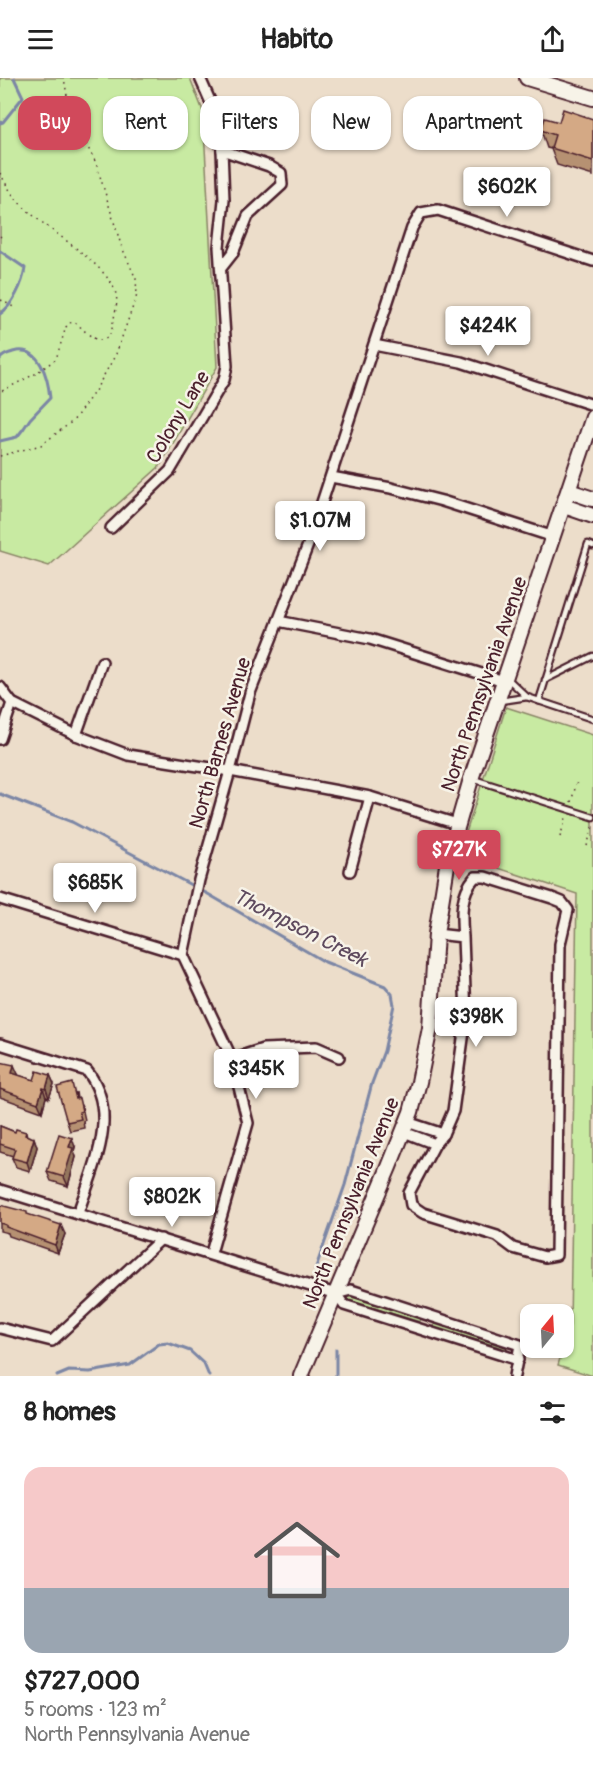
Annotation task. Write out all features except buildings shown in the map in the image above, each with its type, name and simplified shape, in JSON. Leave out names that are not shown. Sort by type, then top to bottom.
[{"type":"main road","points":[[527,78],[593,98]]},
{"type":"main road","name":"North Pennsylvania Avenue","points":[[301,1376],[405,1127],[419,1082],[430,1028],[436,934],[442,885],[457,824],[593,417]]},
{"type":"main road","points":[[569,491],[593,500]]},
{"type":"main road","points":[[564,506],[593,516]]},
{"type":"street","name":"Colony Lane","points":[[200,78],[208,96]]},
{"type":"street","name":"Colony Lane","points":[[111,528],[170,471],[224,380],[227,366],[219,247],[224,200],[222,150]]},
{"type":"street","points":[[222,150],[269,165],[281,173],[282,185],[248,216],[233,253],[222,267]]},
{"type":"street","name":"North Barnes Avenue","points":[[183,955],[199,880],[250,693],[308,545],[412,228],[421,213],[438,210],[593,261]]},
{"type":"street","points":[[374,345],[461,362],[593,405]]},
{"type":"street","points":[[331,477],[391,488],[442,501],[554,537]]},
{"type":"street","points":[[278,621],[370,639],[505,678]]},
{"type":"street","points":[[76,735],[102,662]]},
{"type":"street","points":[[0,687],[12,703],[76,735],[128,755],[370,797],[457,824]]},
{"type":"street","points":[[0,739],[12,703]]},
{"type":"street","points":[[350,871],[370,797]]},
{"type":"street","points":[[475,877],[485,877],[562,902],[568,910],[561,944],[556,1255],[545,1257],[513,1248],[497,1236],[423,1213],[411,1205],[409,1192],[435,1144],[443,1134],[453,1111],[466,1017],[461,913],[466,887],[475,877]]},
{"type":"street","points":[[0,899],[183,955],[232,1059],[248,1123],[211,1254]]},
{"type":"street","points":[[436,934],[463,937]]},
{"type":"street","points":[[0,1044],[87,1071],[96,1082],[105,1121],[103,1135],[78,1213]]},
{"type":"street","points":[[232,1059],[263,1049],[316,1047],[339,1057]]},
{"type":"street","points":[[405,1127],[443,1134]]},
{"type":"street","points":[[405,1127],[435,1144]]},
{"type":"street","points":[[0,1190],[336,1294],[351,1290],[520,1345],[514,1376]]},
{"type":"street","points":[[0,1328],[52,1341],[161,1239]]},
{"type":"street","points":[[336,1294],[344,1305],[518,1360]]},
{"type":"street","points":[[424,1330],[428,1315]]},
{"type":"lane","points":[[538,701],[588,544],[593,546]]},
{"type":"lane","points":[[544,680],[593,656]]},
{"type":"lane","points":[[505,678],[527,697],[593,719]]},
{"type":"lane","points":[[497,701],[527,697]]},
{"type":"lane","points":[[471,779],[593,817]]},
{"type":"path","points":[[0,456],[41,444],[73,421],[95,391],[116,354],[137,295],[136,279],[121,245],[96,163],[70,113],[64,78]]},
{"type":"path","points":[[0,172],[18,201],[107,278],[117,299],[109,336],[97,340],[75,322],[69,323],[56,359],[35,374],[0,392]]},
{"type":"path","points":[[2,300],[15,308]]},
{"type":"path","points":[[587,846],[593,826]]},
{"type":"green space","points":[[0,78],[190,78],[200,103],[200,150],[205,150],[217,367],[160,466],[49,566],[0,551]]},
{"type":"green space","points":[[506,707],[593,735],[593,1376],[558,1365],[560,1358],[574,1358],[574,1304],[570,1304],[577,894],[459,855]]},
{"type":"green space","points":[[347,1295],[419,1317],[420,1322],[347,1300]]},
{"type":"green space","points":[[436,1323],[507,1345],[507,1349],[435,1328],[433,1326]]},
{"type":"waterway","name":"Thompson Creek","points":[[0,123],[23,97],[14,78]]},
{"type":"waterway","name":"Thompson Creek","points":[[0,251],[25,268],[16,294],[9,306],[0,314]]},
{"type":"waterway","name":"Thompson Creek","points":[[0,359],[13,352],[30,353],[41,364],[50,398],[17,437],[0,441]]},
{"type":"waterway","name":"Thompson Creek","points":[[0,794],[72,822],[208,894],[325,962],[385,986],[392,994],[394,1005],[384,1051],[372,1083],[345,1185],[315,1270]]},
{"type":"waterway","points":[[57,1376],[69,1371],[90,1372],[130,1365],[159,1344],[168,1343],[190,1351],[204,1364],[209,1376]]},
{"type":"waterway","name":"Thompson Creek","points":[[336,1349],[336,1376]]}]
